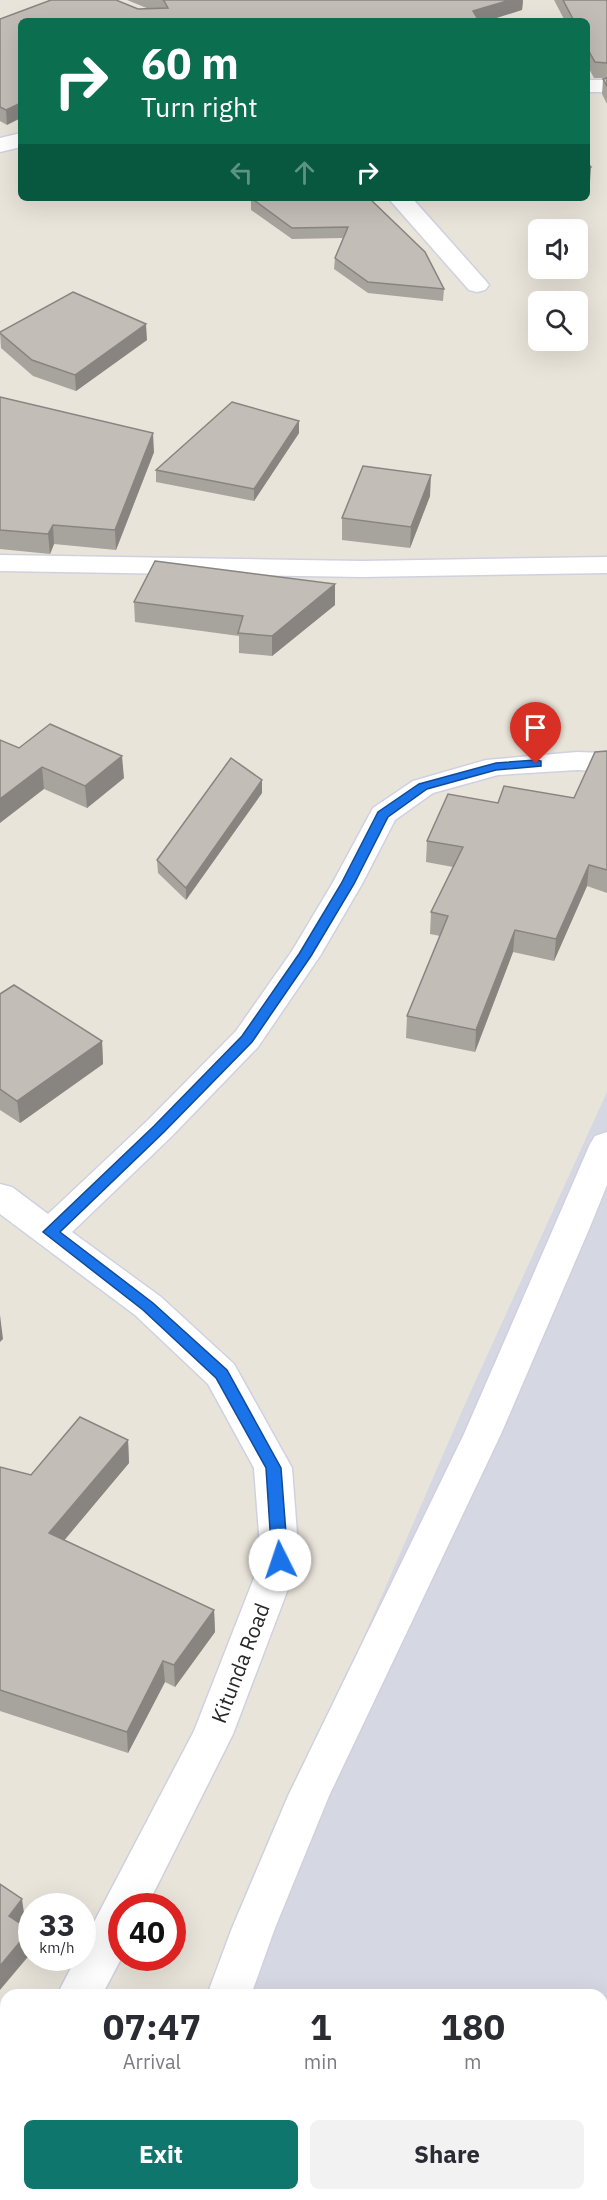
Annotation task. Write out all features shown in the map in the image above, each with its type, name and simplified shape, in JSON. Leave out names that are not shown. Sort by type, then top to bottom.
[{"type":"street","points":[[590,86],[607,86]]},
{"type":"street","points":[[0,145],[18,141]]},
{"type":"street","points":[[402,201],[477,285]]},
{"type":"street","points":[[0,563],[351,569],[607,565]]},
{"type":"street","points":[[50,1232],[159,1129],[247,1039],[304,956],[347,884],[383,815],[423,787],[496,766],[577,761],[607,762]]},
{"type":"street","points":[[231,1989],[290,1840],[355,1696],[464,1473],[561,1255],[607,1144]]},
{"type":"street","name":"Kitunda Road","points":[[0,1196],[148,1306],[221,1374],[273,1468],[280,1560],[213,1734],[132,1893]]},
{"type":"street","points":[[82,1989],[108,1940]]},
{"type":"shaded area","points":[[607,1092],[607,1989],[211,1989],[466,1402]]},
{"type":"building","points":[[51,0],[116,0],[138,9],[168,8],[163,0],[510,0],[473,11],[477,18],[18,18],[18,104],[6,110],[0,107],[0,19]]},
{"type":"building","points":[[563,0],[607,0],[607,63],[595,62],[590,53],[590,18],[572,18]]},
{"type":"building","points":[[255,201],[372,201],[425,252],[444,289],[368,282],[335,258],[348,227],[292,228]]},
{"type":"building","points":[[73,292],[146,324],[75,375],[32,360],[0,333],[0,332]]},
{"type":"building","points":[[0,397],[153,433],[115,530],[53,525],[48,534],[0,530]]},
{"type":"building","points":[[232,402],[299,421],[254,489],[156,470]]},
{"type":"building","points":[[363,466],[431,475],[411,527],[342,518]]},
{"type":"building","points":[[155,561],[335,584],[272,636],[238,633],[243,616],[134,602]]},
{"type":"building","points":[[50,724],[122,756],[85,786],[42,767],[0,799],[0,740],[19,748]]},
{"type":"building","points":[[607,751],[607,870],[589,865],[556,939],[515,930],[476,1030],[407,1016],[448,916],[431,912],[463,847],[427,841],[448,794],[498,803],[504,786],[574,798],[595,752]]},
{"type":"building","points":[[231,758],[262,780],[186,888],[157,860]]},
{"type":"building","points":[[14,985],[102,1041],[17,1101],[0,1089],[0,994]]},
{"type":"building","points":[[80,1417],[128,1440],[49,1533],[214,1610],[174,1665],[163,1661],[127,1732],[0,1690],[0,1467],[31,1475]]},
{"type":"building","points":[[0,1884],[18,1896],[18,1904],[9,1916],[18,1922],[18,1944],[0,1966]]},
{"type":"route","points":[[280,1560],[273,1468],[221,1374],[148,1306],[50,1232],[159,1129],[247,1039],[304,956],[347,884],[383,815],[423,787],[496,766],[536,764]]}]
